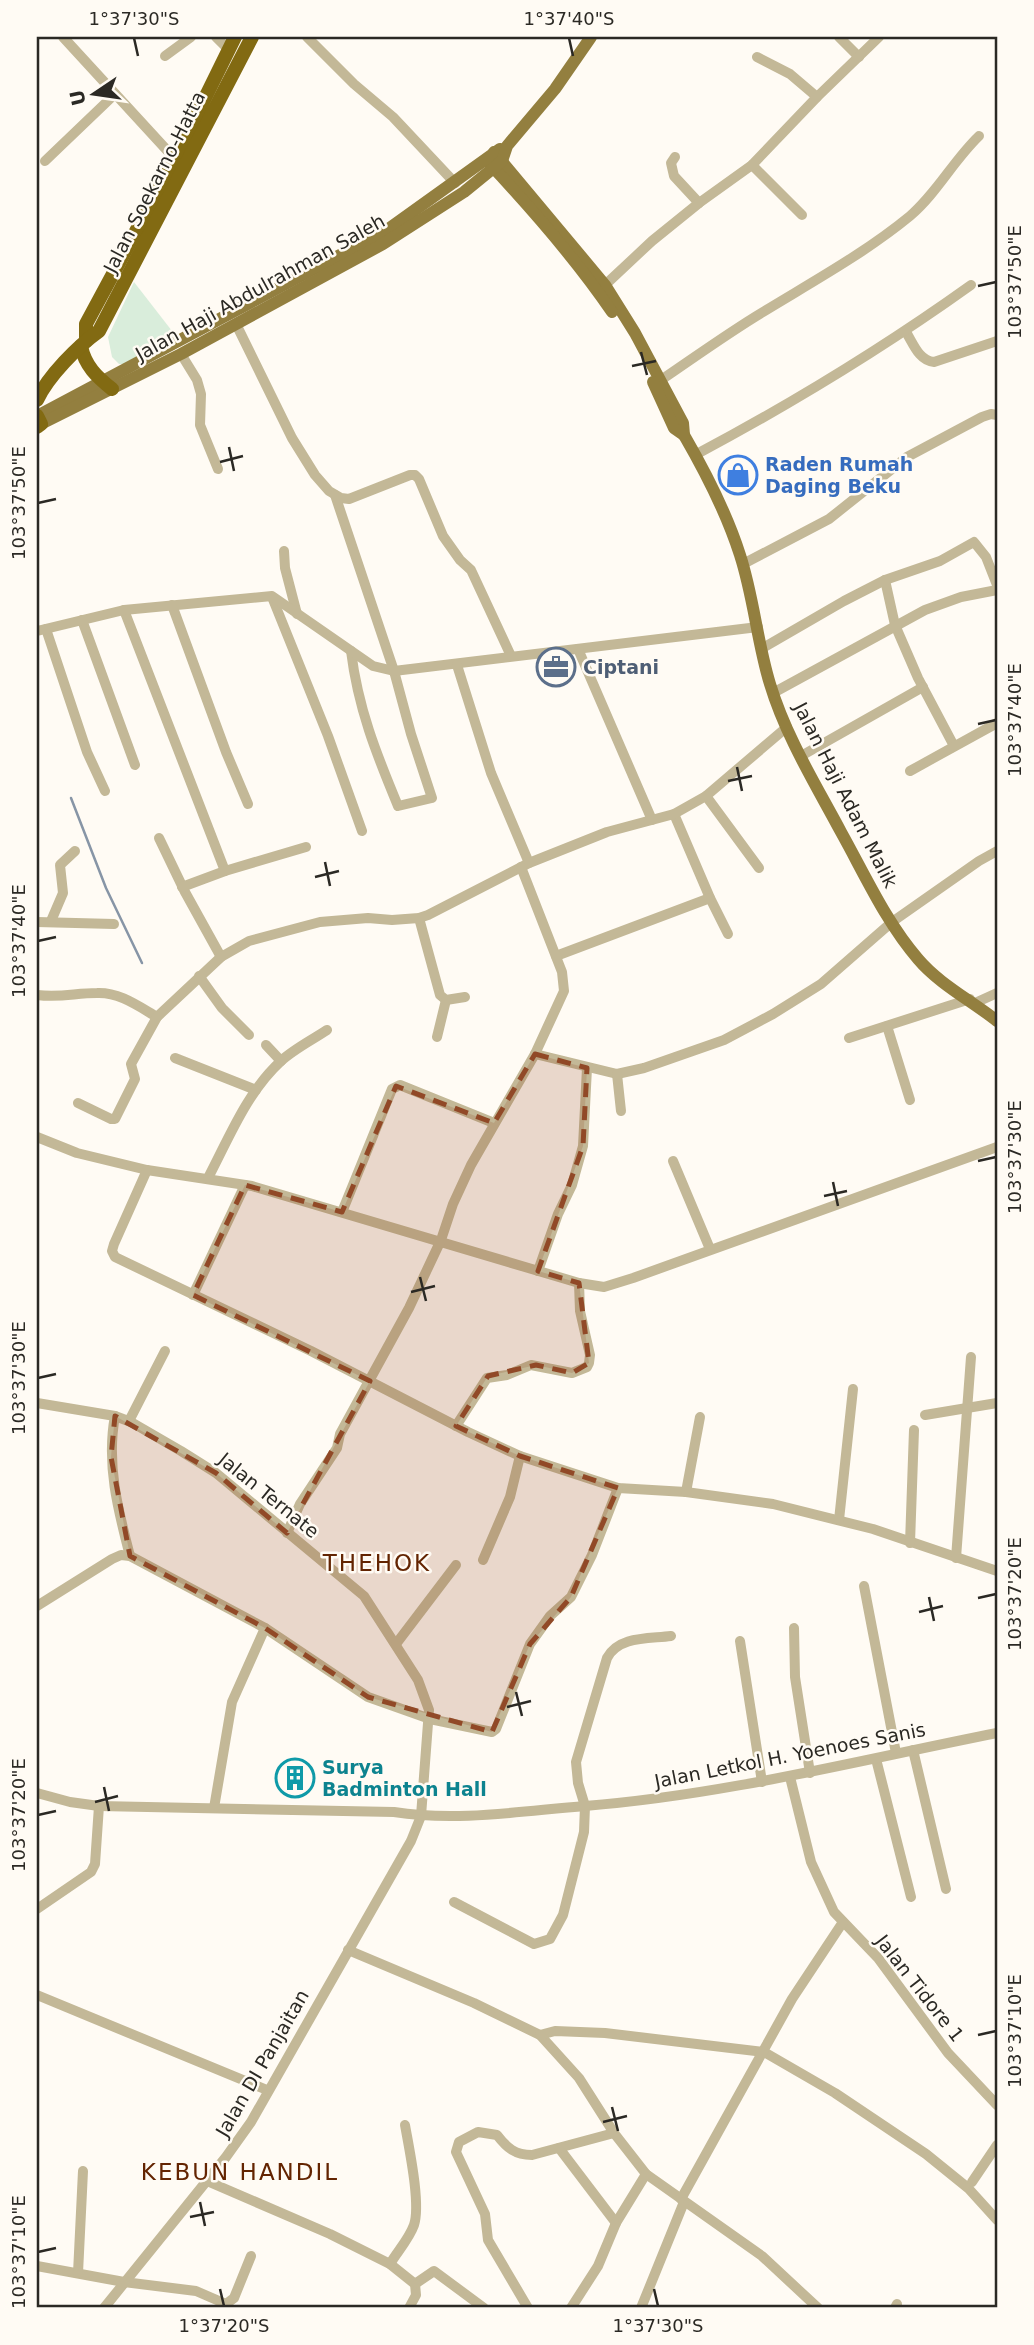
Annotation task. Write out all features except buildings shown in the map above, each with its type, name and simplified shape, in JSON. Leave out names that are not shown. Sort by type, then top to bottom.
[{"type":"highway","name":"Jalan Soekarno-Hatta","points":[[37,400],[83,344],[99,331],[149,238],[225,72],[229,50],[235,37]]},
{"type":"highway","name":"Jalan Soekarno-Hatta","points":[[83,344],[86,324],[175,159],[225,72],[252,37]]},
{"type":"highway","points":[[83,344],[89,366],[107,385]]},
{"type":"main road","points":[[591,37],[563,79],[494,160],[599,292],[628,335],[674,428],[684,435]]},
{"type":"main road","name":"Jalan Haji Abdulrahman Saleh","points":[[38,421],[387,230],[455,183],[494,160]]},
{"type":"main road","name":"Jalan Haji Abdulrahman Saleh","points":[[107,385],[181,354],[383,244],[464,192],[494,160]]},
{"type":"main road","name":"Jalan Haji Adam Malik","points":[[494,160],[605,285],[661,380],[683,424],[684,435],[731,531],[743,564],[761,649],[773,693],[787,727],[892,922],[920,962],[997,1021]]},
{"type":"street","points":[[63,37],[175,159]]},
{"type":"street","points":[[165,56],[191,37]]},
{"type":"street","points":[[216,37],[229,50]]},
{"type":"street","points":[[307,37],[354,84],[393,117],[455,183]]},
{"type":"street","points":[[839,37],[859,57]]},
{"type":"street","points":[[605,285],[699,202],[752,165],[879,37]]},
{"type":"street","points":[[757,57],[790,74],[817,97]]},
{"type":"street","points":[[46,161],[115,94]]},
{"type":"street","points":[[661,380],[908,218],[930,198],[958,156],[979,136]]},
{"type":"street","points":[[676,157],[671,163],[671,171],[699,202]]},
{"type":"street","points":[[752,165],[802,215]]},
{"type":"street","points":[[695,455],[784,407],[906,332],[971,285]]},
{"type":"street","points":[[236,324],[292,438],[323,485],[335,495],[349,499],[404,477],[415,475],[419,479],[443,536],[460,560],[471,570],[511,656]]},
{"type":"street","points":[[906,332],[928,362],[997,341]]},
{"type":"street","points":[[181,354],[199,387],[200,425],[218,470]]},
{"type":"street","points":[[743,564],[829,519],[907,457],[982,417],[997,415]]},
{"type":"street","points":[[335,495],[394,671],[432,798],[398,806],[361,708],[351,651]]},
{"type":"street","points":[[761,649],[844,600],[885,580],[940,561],[974,542],[986,557],[997,585]]},
{"type":"street","points":[[284,551],[285,568],[297,614]]},
{"type":"street","points":[[885,580],[895,625],[954,746]]},
{"type":"street","points":[[773,693],[925,610],[961,597],[997,590]]},
{"type":"street","points":[[272,596],[328,736],[362,831]]},
{"type":"street","points":[[105,791],[87,752],[41,630],[124,610],[272,596],[373,666],[394,671],[758,627]]},
{"type":"street","points":[[172,605],[206,701],[248,804]]},
{"type":"street","points":[[124,610],[225,871]]},
{"type":"street","points":[[82,620],[135,765]]},
{"type":"street","points":[[578,649],[652,820]]},
{"type":"street","points":[[287,1533],[300,1504],[337,1448],[340,1434],[409,1308],[441,1240],[467,1175],[535,1054],[564,992],[565,982],[491,774],[457,665]]},
{"type":"street","points":[[801,756],[923,687]]},
{"type":"street","points":[[909,771],[997,723]]},
{"type":"street","points":[[78,1103],[115,1119],[135,1079],[131,1063],[157,1017],[221,957],[249,941],[320,922],[419,918],[525,865],[607,832],[674,814],[706,796],[787,727]]},
{"type":"street","points":[[706,796],[759,867]]},
{"type":"street","points":[[674,814],[728,934]]},
{"type":"street","points":[[159,838],[182,887],[221,957]]},
{"type":"street","points":[[182,887],[306,847]]},
{"type":"street","points":[[51,922],[63,893],[60,865],[75,851]]},
{"type":"street","points":[[535,1054],[617,1074],[644,1068],[724,1040],[821,984],[892,922],[997,851]]},
{"type":"street","points":[[556,956],[710,898]]},
{"type":"street","points":[[419,918],[440,996],[446,1000],[465,997]]},
{"type":"street","points":[[37,922],[114,924]]},
{"type":"street","points":[[199,976],[222,1009],[249,1035]]},
{"type":"street","points":[[849,1038],[997,993]]},
{"type":"street","points":[[37,995],[65,997],[111,994],[157,1017]]},
{"type":"street","points":[[437,1037],[446,1000]]},
{"type":"street","points":[[887,1026],[911,1100]]},
{"type":"street","points":[[208,1178],[245,1107],[257,1090],[281,1061],[327,1030]]},
{"type":"street","points":[[266,1045],[281,1061]]},
{"type":"street","points":[[175,1058],[257,1090]]},
{"type":"street","points":[[538,1271],[558,1214],[572,1185],[583,1146],[587,1068]]},
{"type":"street","points":[[617,1074],[621,1111]]},
{"type":"street","points":[[342,1212],[392,1089],[396,1086],[419,1091],[494,1123]]},
{"type":"street","points":[[37,1137],[77,1153],[147,1170],[245,1185],[441,1240],[579,1283],[604,1286],[633,1278],[997,1147]]},
{"type":"street","points":[[673,1161],[710,1249]]},
{"type":"street","points":[[147,1170],[114,1244],[115,1257],[312,1351],[456,1426],[520,1456],[618,1488],[686,1492],[773,1504],[839,1520],[997,1572]]},
{"type":"street","points":[[193,1295],[245,1185]]},
{"type":"street","points":[[456,1426],[483,1383],[492,1376],[507,1375],[537,1365],[572,1373],[587,1367],[590,1356],[580,1311],[579,1283]]},
{"type":"street","points":[[129,1421],[165,1351]]},
{"type":"street","points":[[956,1559],[971,1357]]},
{"type":"street","points":[[839,1520],[853,1389]]},
{"type":"street","name":"Jalan Ternate","points":[[37,1403],[115,1416],[129,1421],[216,1473],[364,1596],[418,1680],[426,1698],[430,1719],[421,1816]]},
{"type":"street","points":[[925,1415],[997,1403]]},
{"type":"street","points":[[115,1416],[110,1441],[111,1457],[118,1509],[130,1556]]},
{"type":"street","points":[[686,1492],[700,1417]]},
{"type":"street","points":[[911,1543],[914,1430]]},
{"type":"street","points":[[483,1560],[506,1508],[520,1456]]},
{"type":"street","points":[[37,1604],[112,1559],[121,1555],[130,1556],[265,1628],[368,1697],[430,1719],[487,1733],[496,1729],[530,1644],[550,1616],[571,1597],[592,1555],[618,1488]]},
{"type":"street","points":[[396,1644],[456,1565]]},
{"type":"street","points":[[864,1586],[896,1753]]},
{"type":"street","points":[[214,1808],[232,1702],[265,1628]]},
{"type":"street","points":[[794,1628],[795,1677],[810,1773]]},
{"type":"street","points":[[454,1902],[534,1944],[550,1939],[564,1915],[584,1832],[585,1806],[578,1783],[576,1762],[607,1658],[612,1649],[621,1643],[671,1636]]},
{"type":"street","points":[[740,1641],[762,1782]]},
{"type":"street","name":"Jalan Letkol H. Yoenoes Sanis","points":[[37,1793],[99,1806],[394,1812],[421,1816],[539,1811],[614,1805],[762,1782],[997,1733]]},
{"type":"street","points":[[913,1750],[946,1889]]},
{"type":"street","points":[[876,1759],[911,1897]]},
{"type":"street","name":"Jalan Tidore 1","points":[[790,1777],[811,1862],[826,1898],[843,1922],[878,1958],[948,2053],[997,2105]]},
{"type":"street","points":[[37,1909],[91,1872],[99,1806]]},
{"type":"street","name":"Jalan DI Panjaitan","points":[[104,2308],[246,2129],[411,1841],[421,1816]]},
{"type":"street","points":[[642,2308],[682,2201],[792,1999],[843,1922]]},
{"type":"street","points":[[348,1950],[474,2003],[540,2035],[579,2078],[614,2133],[646,2174],[762,2256],[818,2308]]},
{"type":"street","points":[[37,1995],[267,2090]]},
{"type":"street","points":[[540,2035],[555,2031],[605,2033],[764,2052],[835,2094],[926,2154],[968,2188],[997,2220]]},
{"type":"street","points":[[390,2264],[414,2226],[413,2169],[405,2125]]},
{"type":"street","points":[[528,2308],[488,2240],[485,2214],[456,2152],[458,2142],[478,2132],[497,2135],[506,2146],[520,2155],[532,2155],[614,2133]]},
{"type":"street","points":[[972,2182],[997,2146]]},
{"type":"street","points":[[559,2147],[616,2222]]},
{"type":"street","points":[[78,2273],[83,2171]]},
{"type":"street","points":[[571,2308],[598,2266],[616,2222],[646,2174]]},
{"type":"street","points":[[206,2181],[330,2234],[390,2264],[415,2284],[416,2295],[409,2308]]},
{"type":"street","points":[[37,2266],[124,2282],[195,2291],[226,2304],[234,2298],[251,2256]]},
{"type":"street","points":[[415,2284],[434,2272],[484,2308]]},
{"type":"highlighted area","points":[[535,1054],[587,1068],[583,1146],[538,1271],[579,1283],[589,1363],[572,1373],[536,1365],[488,1376],[456,1426],[520,1456],[618,1488],[571,1597],[530,1644],[492,1732],[368,1697],[265,1628],[130,1556],[111,1457],[115,1416],[216,1473],[287,1533],[370,1381],[193,1295],[245,1185],[342,1212],[396,1086],[494,1123]]},
{"type":"green space","points":[[134,282],[179,340],[128,364],[119,364],[112,357],[108,337]]},
{"type":"waterway","points":[[71,798],[106,888],[142,963]]},
{"type":"place","name":"Raden Rumah Daging Beku","points":[[738,475]]},
{"type":"place","name":"Ciptani","points":[[556,667]]},
{"type":"place","name":"Surya Badminton Hall","points":[[295,1778]]},
{"type":"district","name":"THEHOK","points":[[377,1563]]},
{"type":"district","name":"KEBUN HANDIL","points":[[240,2172]]}]
